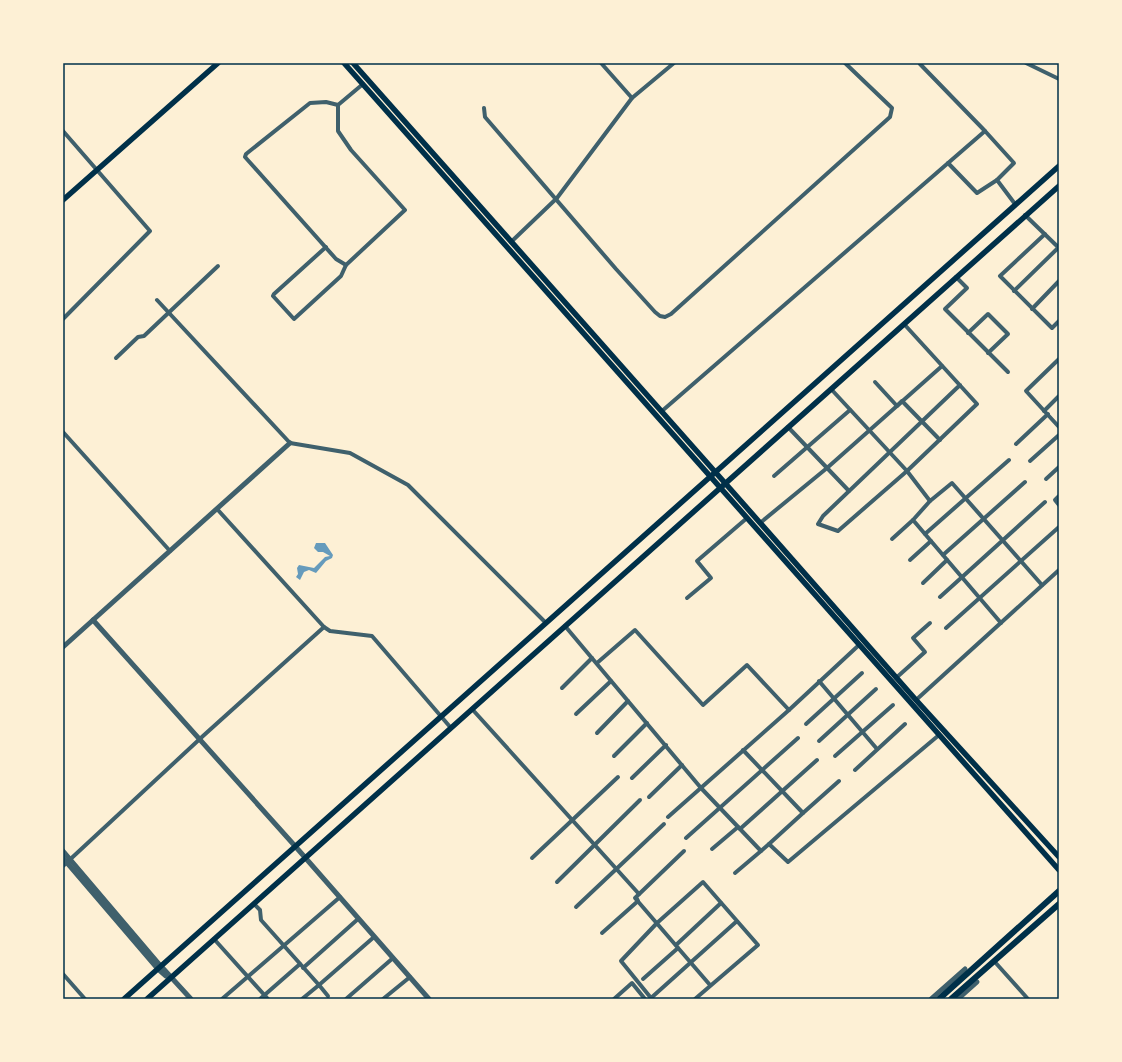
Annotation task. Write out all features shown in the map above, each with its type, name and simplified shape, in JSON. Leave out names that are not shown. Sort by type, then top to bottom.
[{"type":"main road","points":[[63,200],[218,63]]},
{"type":"main road","points":[[344,63],[1059,870]]},
{"type":"main road","points":[[353,63],[715,471],[896,678],[1059,857]]},
{"type":"main road","points":[[124,999],[1059,166]]},
{"type":"main road","points":[[147,999],[1059,186]]},
{"type":"main road","points":[[939,999],[1059,891]]},
{"type":"main road","points":[[951,999],[977,979],[994,961],[1059,904]]},
{"type":"main road","points":[[965,969],[973,969]]},
{"type":"street","points":[[601,63],[632,98]]},
{"type":"street","points":[[511,242],[557,198],[632,98],[674,63]]},
{"type":"street","points":[[484,108],[485,117],[557,198],[616,269],[660,316],[665,317],[683,303],[890,117],[892,108],[845,63]]},
{"type":"street","points":[[1026,63],[1059,79]]},
{"type":"street","points":[[920,64],[1014,163],[997,180],[977,193],[948,163]]},
{"type":"street","points":[[326,248],[273,296],[294,319],[341,276],[346,265],[405,210],[351,150],[338,131],[338,105],[362,84]]},
{"type":"street","points":[[338,105],[326,102],[310,103],[244,157],[326,248],[342,264],[346,265]]},
{"type":"street","points":[[63,131],[150,231],[63,319]]},
{"type":"street","points":[[662,411],[985,131]]},
{"type":"street","points":[[997,180],[1015,204]]},
{"type":"street","points":[[1014,291],[1059,248],[1025,216]]},
{"type":"street","points":[[1045,234],[1000,276],[1052,328],[1059,320]]},
{"type":"street","points":[[116,358],[138,337],[144,336],[218,266]]},
{"type":"street","points":[[956,277],[967,288],[945,309],[1008,372]]},
{"type":"street","points":[[1032,308],[1059,281]]},
{"type":"street","points":[[156,300],[290,443],[350,453],[408,485],[546,623]]},
{"type":"street","points":[[968,333],[988,314],[1008,334],[988,353]]},
{"type":"street","points":[[904,324],[977,404],[907,472],[838,531],[818,524],[823,516],[960,386]]},
{"type":"street","points":[[1059,359],[1026,391],[1059,427]]},
{"type":"street","points":[[760,523],[827,468],[942,366]]},
{"type":"street","points":[[875,382],[897,406]]},
{"type":"street","points":[[831,389],[907,472],[930,501]]},
{"type":"street","points":[[1016,444],[1046,413],[1059,396]]},
{"type":"street","points":[[902,401],[940,440]]},
{"type":"street","points":[[774,476],[850,410]]},
{"type":"street","points":[[788,427],[848,492]]},
{"type":"street","points":[[63,432],[170,551]]},
{"type":"street","points":[[1030,461],[1059,435]]},
{"type":"street","points":[[63,647],[290,443]]},
{"type":"street","points":[[925,534],[1010,460]]},
{"type":"street","points":[[1046,479],[1059,467]]},
{"type":"street","points":[[943,555],[1025,482]]},
{"type":"street","points":[[892,540],[930,501],[952,483],[1042,585]]},
{"type":"street","points":[[1059,496],[1054,500],[1059,505]]},
{"type":"street","points":[[940,598],[1045,502]]},
{"type":"street","points":[[217,509],[324,627],[330,631],[372,636],[451,728]]},
{"type":"street","points":[[687,598],[711,578],[697,561],[747,518]]},
{"type":"street","points":[[913,520],[1001,623]]},
{"type":"street","points":[[946,628],[1059,527]]},
{"type":"street","points":[[910,560],[931,541]]},
{"type":"street","points":[[923,583],[947,560]]},
{"type":"street","points":[[916,700],[1059,570]]},
{"type":"street","points":[[93,620],[340,897],[410,977],[425,998]]},
{"type":"street","points":[[896,678],[925,652],[914,638],[930,624]]},
{"type":"street","points":[[565,626],[701,788],[761,851]]},
{"type":"street","points":[[66,862],[324,627]]},
{"type":"street","points":[[597,663],[634,630],[703,705],[747,665],[789,710]]},
{"type":"street","points":[[668,817],[789,710],[859,645]]},
{"type":"street","points":[[562,688],[592,658]]},
{"type":"street","points":[[806,724],[862,673]]},
{"type":"street","points":[[576,714],[612,681]]},
{"type":"street","points":[[819,681],[876,749]]},
{"type":"street","points":[[819,741],[876,689]]},
{"type":"street","points":[[597,733],[628,701]]},
{"type":"street","points":[[835,756],[893,705]]},
{"type":"street","points":[[472,709],[639,894]]},
{"type":"street","points":[[614,756],[647,723]]},
{"type":"street","points":[[855,770],[876,749],[906,724]]},
{"type":"street","points":[[769,844],[788,862],[939,735]]},
{"type":"street","points":[[686,838],[798,738]]},
{"type":"street","points":[[632,778],[666,746]]},
{"type":"street","points":[[743,750],[803,813]]},
{"type":"street","points":[[712,849],[739,828],[817,760]]},
{"type":"street","points":[[649,797],[682,765]]},
{"type":"street","points":[[532,858],[618,777]]},
{"type":"street","points":[[735,873],[839,781]]},
{"type":"street","points":[[557,882],[640,800]]},
{"type":"street","points":[[576,907],[664,824]]},
{"type":"street","points":[[63,851],[66,862],[159,968],[191,999]]},
{"type":"street","points":[[684,851],[635,898],[710,985]]},
{"type":"street","points":[[695,999],[758,945],[703,882],[657,924],[621,961],[652,999],[737,921]]},
{"type":"street","points":[[222,999],[340,897]]},
{"type":"street","points":[[602,933],[638,901]]},
{"type":"street","points":[[254,904],[260,910],[261,920],[328,996]]},
{"type":"street","points":[[643,979],[721,904]]},
{"type":"street","points":[[260,999],[358,919]]},
{"type":"street","points":[[302,999],[374,937]]},
{"type":"street","points":[[214,939],[268,999]]},
{"type":"street","points":[[346,999],[393,958]]},
{"type":"street","points":[[994,961],[1028,999]]},
{"type":"street","points":[[931,999],[965,969]]},
{"type":"street","points":[[64,976],[83,998]]},
{"type":"street","points":[[383,999],[410,977]]},
{"type":"street","points":[[170,978],[187,999]]},
{"type":"street","points":[[958,999],[977,979]]},
{"type":"street","points":[[614,999],[632,983],[645,999]]},
{"type":"water","points":[[316,543],[325,543],[333,555],[332,558],[326,561],[316,573],[309,570],[304,572],[300,580],[296,577],[298,574],[297,568],[299,565],[314,568],[325,557],[330,556],[323,552],[318,552],[314,548]]}]
